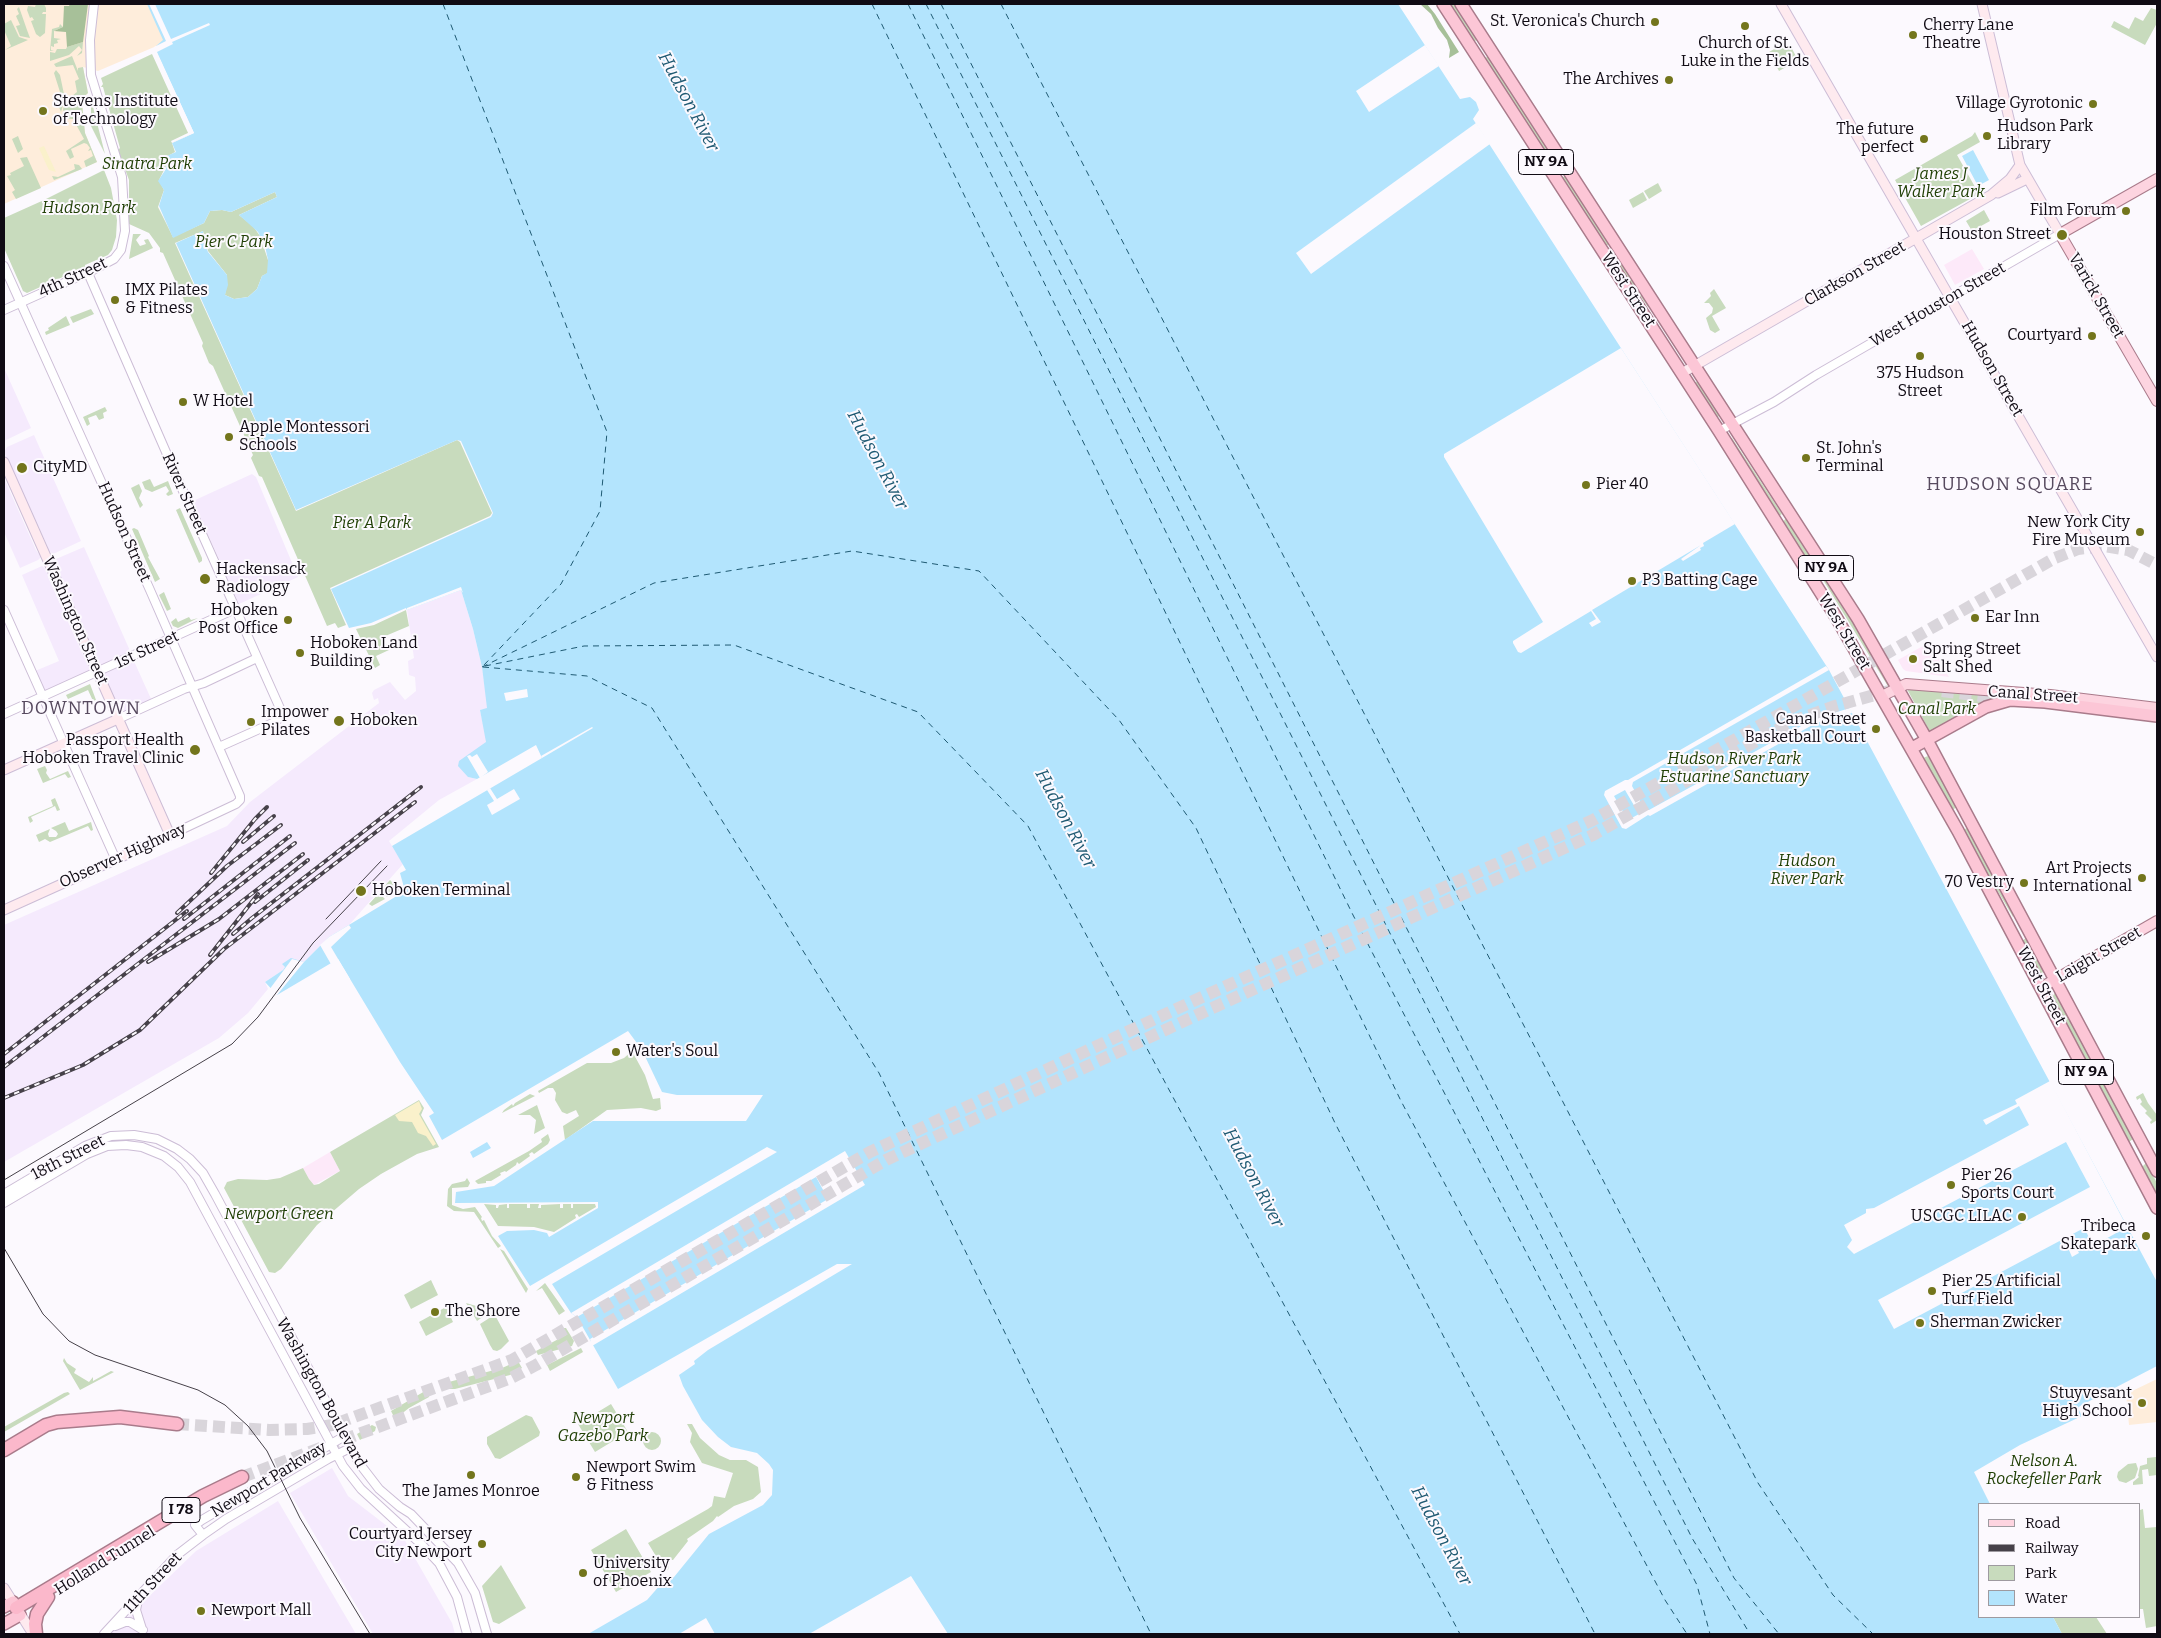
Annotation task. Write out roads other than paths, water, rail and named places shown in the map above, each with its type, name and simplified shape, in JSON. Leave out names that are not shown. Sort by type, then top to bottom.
[{"type":"highway","name":"West Street","points":[[1443,4],[1719,431],[1805,567],[1882,696],[2042,988],[2157,1208]]},
{"type":"highway","name":"West Street","points":[[1461,4],[1852,608],[1927,740],[2157,1171]]},
{"type":"highway","name":"Canal Street","points":[[1912,748],[1984,709],[2016,699],[2157,716]]},
{"type":"highway","points":[[4,1450],[46,1425],[57,1422],[113,1417],[140,1418],[177,1424]]},
{"type":"highway","name":"Holland Tunnel","points":[[15,1607],[214,1490],[242,1477]]},
{"type":"highway","name":"Holland Tunnel","points":[[15,1607],[38,1602],[126,1552],[183,1509]]},
{"type":"highway","points":[[34,1634],[37,1614],[48,1597]]},
{"type":"highway","points":[[4,1624],[15,1607]]},
{"type":"highway","name":"I 78","points":[[4,1615],[15,1607]]},
{"type":"main road","name":"Hudson Street","points":[[1780,4],[2157,657]]},
{"type":"main road","name":"Varick Street","points":[[1982,4],[2020,165],[2157,401]]},
{"type":"main road","name":"Clarkson Street","points":[[1682,374],[1991,195],[2010,179],[2020,165]]},
{"type":"main road","points":[[1991,195],[2027,179]]},
{"type":"main road","name":"West Houston Street","points":[[2060,234],[2157,179]]},
{"type":"main road","name":"Washington Street","points":[[4,462],[170,835]]},
{"type":"main road","name":"Canal Street","points":[[1882,696],[1906,684],[2016,692],[2157,708]]},
{"type":"main road","points":[[4,770],[118,719]]},
{"type":"main road","name":"Observer Highway","points":[[4,910],[170,835]]},
{"type":"main road","name":"Laight Street","points":[[2042,988],[2157,922]]},
{"type":"main road","points":[[4,1588],[34,1634]]},
{"type":"street","name":"4th Street","points":[[4,310],[88,272],[119,255],[125,231],[122,178],[102,117],[91,75],[90,40],[94,4]]},
{"type":"street","name":"West Houston Street","points":[[1719,431],[1774,402],[1816,375],[1951,299],[2060,234]]},
{"type":"street","name":"Hudson Street","points":[[4,266],[219,747],[240,799]]},
{"type":"street","name":"River Street","points":[[88,272],[283,715],[275,722],[219,747]]},
{"type":"street","name":"1st Street","points":[[4,714],[236,609]]},
{"type":"street","points":[[4,610],[116,860]]},
{"type":"street","points":[[118,719],[204,683],[257,658]]},
{"type":"street","name":"Observer Highway","points":[[170,835],[207,819],[238,803],[240,799]]},
{"type":"street","name":"18th Street","points":[[5,1198],[85,1146],[106,1138],[122,1135],[146,1136],[168,1143],[190,1159],[208,1182]]},
{"type":"street","name":"18th Street","points":[[5,1198],[92,1152],[120,1145],[142,1147],[164,1156],[184,1174],[195,1191]]},
{"type":"street","points":[[195,1191],[208,1182]]},
{"type":"street","name":"Washington Boulevard","points":[[208,1182],[350,1448],[374,1483],[400,1507],[411,1514],[448,1550],[458,1563],[474,1590],[487,1634]]},
{"type":"street","name":"Washington Boulevard","points":[[195,1191],[346,1470],[360,1489],[439,1563],[458,1600],[467,1634]]},
{"type":"street","name":"Newport Parkway","points":[[343,1436],[220,1508],[195,1525],[203,1535],[226,1519],[350,1448]]},
{"type":"street","name":"11th Street","points":[[106,1633],[178,1555],[203,1535]]},
{"type":"street","points":[[106,1633],[118,1624],[127,1621],[134,1623],[143,1630],[136,1610],[139,1598]]},
{"type":"water","name":"Hudson River","points":[[147,4],[1398,4],[1460,99],[1470,97],[1476,102],[1479,110],[1473,119],[1829,670],[2157,1282],[2157,1366],[2080,1406],[2078,1408],[2082,1416],[2020,1445],[1974,1472],[1990,1503],[1978,1503],[1978,1618],[2054,1618],[2062,1634],[948,1634],[911,1576],[809,1634],[715,1634],[706,1618],[679,1634],[588,1634],[647,1600],[661,1584],[674,1577],[709,1534],[763,1505],[772,1495],[773,1470],[769,1464],[757,1453],[731,1447],[718,1437],[702,1420],[679,1375],[695,1364],[694,1361],[708,1350],[852,1264],[837,1264],[618,1389],[577,1317],[571,1313],[552,1284],[777,1152],[767,1147],[530,1286],[498,1236],[507,1231],[534,1230],[547,1233],[549,1237],[598,1208],[598,1202],[455,1203],[456,1192],[494,1186],[593,1121],[746,1121],[763,1095],[677,1095],[662,1092],[642,1050],[628,1031],[442,1140],[429,1116],[434,1113],[400,1062],[338,959],[277,995],[265,982],[283,970],[285,967],[282,964],[291,958],[304,962],[329,937],[405,891],[400,873],[406,870],[392,846],[542,758],[536,745],[477,779],[468,777],[458,766],[459,761],[486,742],[480,710],[487,708],[482,667],[461,590],[407,610],[406,608],[371,623],[349,628],[331,589],[491,517],[493,513],[461,441],[457,440],[296,510],[176,243],[203,231],[204,242],[208,252],[227,275],[228,285],[225,295],[234,299],[248,297],[257,289],[262,276],[267,273],[268,260],[265,246],[258,232],[239,215],[277,197],[275,192],[231,212],[222,210],[210,211],[204,223],[173,238],[159,206],[164,190],[158,181],[166,169],[167,156],[176,152],[172,143],[194,133],[156,51],[156,46],[163,40]]},
{"type":"water","points":[[1973,150],[1989,180],[1978,186],[1962,156]]},
{"type":"water","points":[[487,1142],[491,1148],[473,1158],[470,1152]]},
{"type":"tunnel","points":[[177,1424],[269,1430],[307,1429],[332,1425],[512,1360],[870,1152],[1202,997],[1593,820],[2055,558],[2078,549],[2104,546],[2128,550],[2157,565]]},
{"type":"tunnel","points":[[242,1477],[511,1378],[886,1160],[1208,1010],[1593,835],[1765,736],[1799,719],[1835,706],[1889,691]]},
{"type":"tunnel","points":[[1942,691],[2014,700]]},
{"type":"tram line","points":[[326,919],[381,861]]},
{"type":"tram line","points":[[4,1180],[232,1044],[258,1017],[313,943],[387,866]]},
{"type":"tram line","points":[[4,1248],[43,1314],[69,1341],[95,1355],[198,1390],[225,1405],[248,1426],[267,1451],[300,1518],[370,1634]]},
{"type":"railway","points":[[233,934],[421,787]]},
{"type":"railway","points":[[4,1098],[83,1065],[140,1030],[224,949],[415,802]]},
{"type":"railway","points":[[211,873],[267,807]]},
{"type":"railway","points":[[243,842],[274,816]]},
{"type":"railway","points":[[177,913],[227,866],[281,825]]},
{"type":"railway","points":[[184,919],[290,836]]},
{"type":"railway","points":[[4,1067],[295,843]]},
{"type":"railway","points":[[148,962],[219,919],[303,854]]},
{"type":"railway","points":[[255,902],[308,860]]},
{"type":"railway","points":[[210,955],[258,894]]},
{"type":"railway","points":[[4,1054],[187,911]]},
{"type":"place","name":"St. Veronica's Church","points":[[1655,22]]},
{"type":"place","name":"Church of St. Luke in the Fields","points":[[1745,26]]},
{"type":"place","name":"Cherry Lane Theatre","points":[[1913,35]]},
{"type":"place","name":"The Archives","points":[[1669,80]]},
{"type":"place","name":"Village Gyrotonic","points":[[2093,104]]},
{"type":"place","name":"Stevens Institute of Technology","points":[[43,111]]},
{"type":"place","name":"Hudson Park Library","points":[[1987,136]]},
{"type":"place","name":"The future perfect","points":[[1924,139]]},
{"type":"place","name":"Film Forum","points":[[2126,211]]},
{"type":"place","name":"Houston Street","points":[[2062,235]]},
{"type":"place","name":"IMX Pilates & Fitness","points":[[115,300]]},
{"type":"place","name":"Courtyard","points":[[2092,336]]},
{"type":"place","name":"375 Hudson Street","points":[[1920,356]]},
{"type":"place","name":"W Hotel","points":[[183,402]]},
{"type":"place","name":"Apple Montessori Schools","points":[[229,437]]},
{"type":"place","name":"St. John's Terminal","points":[[1806,458]]},
{"type":"place","name":"CityMD","points":[[22,468]]},
{"type":"place","name":"Pier 40","points":[[1586,485]]},
{"type":"place","name":"New York City Fire Museum","points":[[2140,532]]},
{"type":"place","name":"Hackensack Radiology","points":[[205,579]]},
{"type":"place","name":"P3 Batting Cage","points":[[1632,581]]},
{"type":"place","name":"Ear Inn","points":[[1975,618]]},
{"type":"place","name":"Hoboken Post Office","points":[[288,620]]},
{"type":"place","name":"Hoboken Land Building","points":[[300,653]]},
{"type":"place","name":"Spring Street Salt Shed","points":[[1913,659]]},
{"type":"place","name":"Hoboken","points":[[339,721]]},
{"type":"place","name":"Impower Pilates","points":[[251,722]]},
{"type":"place","name":"Canal Street Basketball Court","points":[[1876,729]]},
{"type":"place","name":"Passport Health Hoboken Travel Clinic","points":[[195,750]]},
{"type":"place","name":"Art Projects International","points":[[2142,878]]},
{"type":"place","name":"70 Vestry","points":[[2024,883]]},
{"type":"place","name":"Hoboken Terminal","points":[[361,891]]},
{"type":"place","name":"Water's Soul","points":[[616,1052]]},
{"type":"place","name":"Pier 26 Sports Court","points":[[1951,1185]]},
{"type":"place","name":"USCGC LILAC","points":[[2022,1217]]},
{"type":"place","name":"Tribeca Skatepark","points":[[2146,1236]]},
{"type":"place","name":"Pier 25 Artificial Turf Field","points":[[1932,1291]]},
{"type":"place","name":"The Shore","points":[[435,1312]]},
{"type":"place","name":"Sherman Zwicker","points":[[1920,1323]]},
{"type":"place","name":"Stuyvesant High School","points":[[2142,1403]]},
{"type":"place","name":"The James Monroe","points":[[471,1475]]},
{"type":"place","name":"Newport Swim & Fitness","points":[[576,1477]]},
{"type":"place","name":"Courtyard Jersey City Newport","points":[[482,1544]]},
{"type":"place","name":"University of Phoenix","points":[[583,1573]]},
{"type":"place","name":"Newport Mall","points":[[201,1611]]},
{"type":"district","name":"HUDSON SQUARE","points":[[2010,485]]},
{"type":"district","name":"DOWNTOWN","points":[[81,709]]},
{"type":"park label","name":"Sinatra Park","points":[[147,165]]},
{"type":"park label","name":"James J Walker Park","points":[[1941,184]]},
{"type":"park label","name":"Hudson Park","points":[[89,209]]},
{"type":"park label","name":"Pier C Park","points":[[234,243]]},
{"type":"park label","name":"Pier A Park","points":[[372,524]]},
{"type":"park label","name":"Canal Park","points":[[1937,710]]},
{"type":"park label","name":"Hudson River Park Estuarine Sanctuary","points":[[1734,769]]},
{"type":"park label","name":"Hudson River Park","points":[[1807,871]]},
{"type":"park label","name":"Newport Green","points":[[279,1215]]},
{"type":"park label","name":"Newport Gazebo Park","points":[[603,1428]]},
{"type":"park label","name":"Nelson A. Rockefeller Park","points":[[2044,1471]]}]
